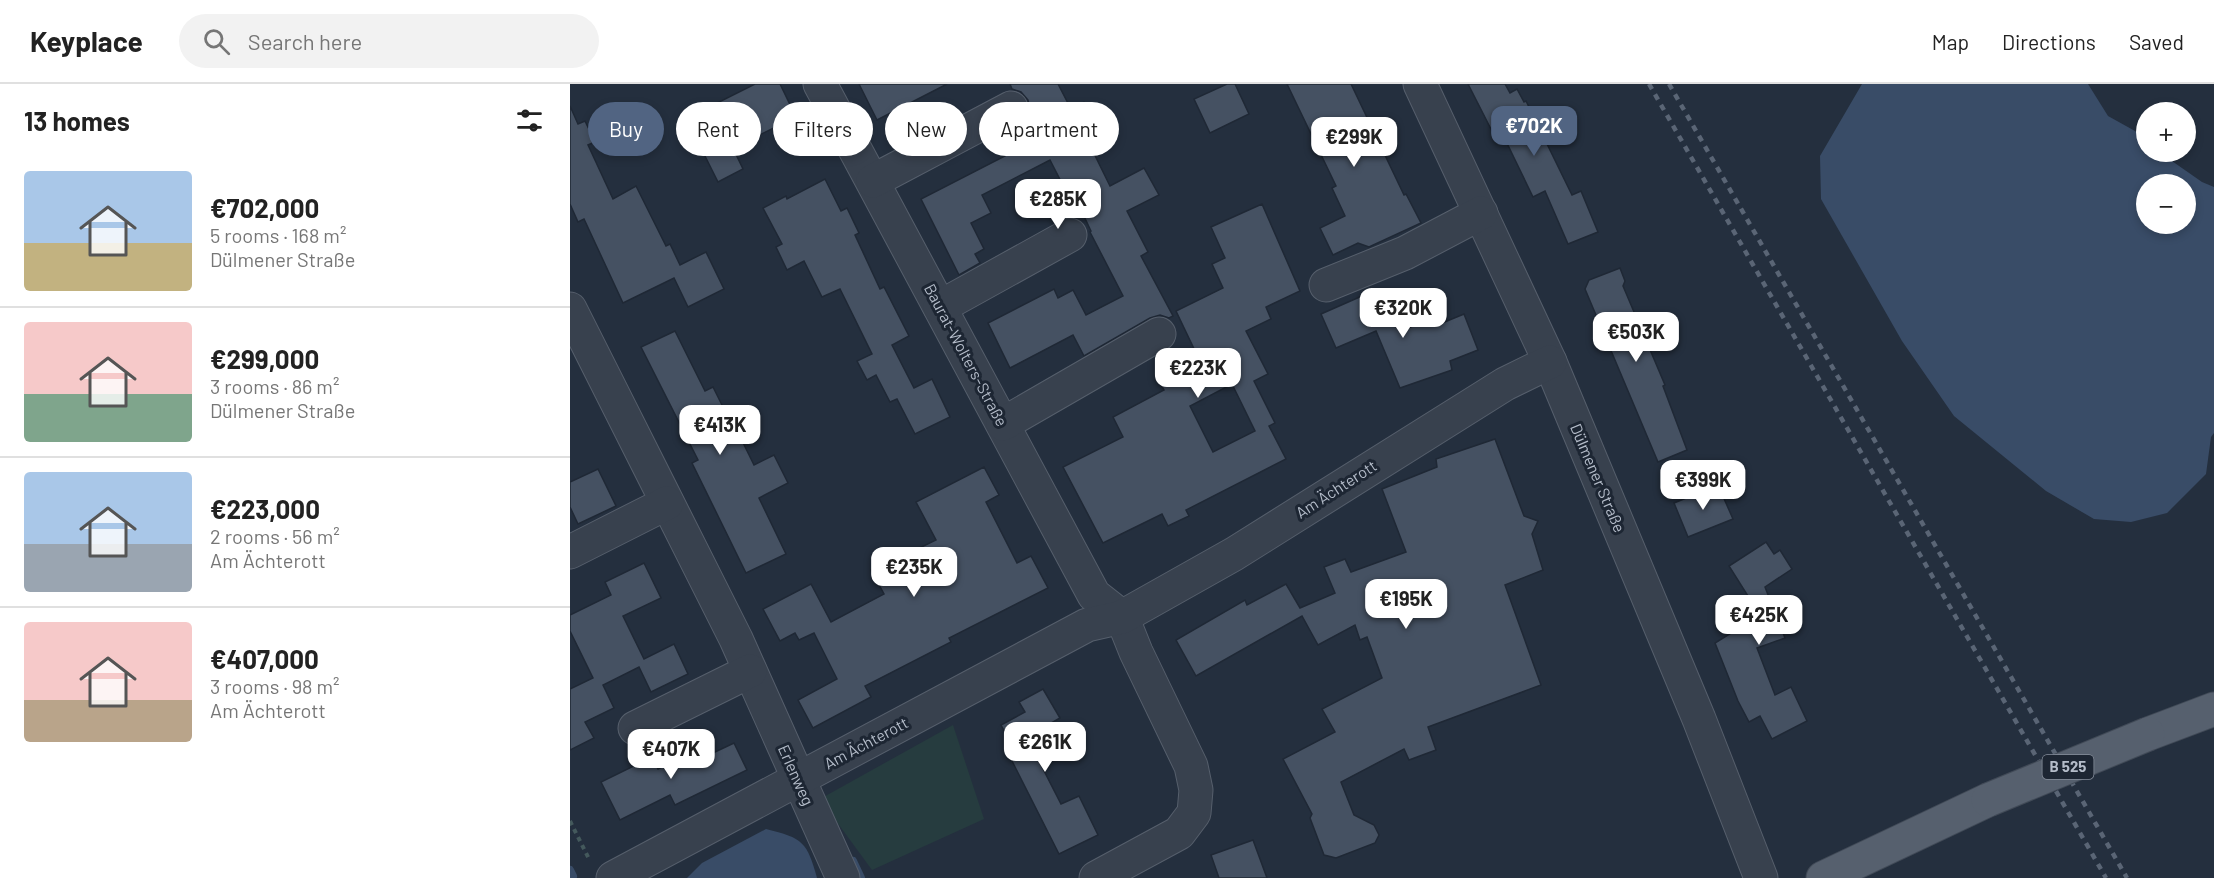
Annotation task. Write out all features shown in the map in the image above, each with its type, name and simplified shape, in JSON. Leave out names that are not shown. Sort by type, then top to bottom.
[{"type":"main road","name":"B 525","points":[[1823,878],[1988,800],[2214,709]]},
{"type":"street","name":"Baurat-Wolters-Straße","points":[[820,84],[1094,595],[1122,617]]},
{"type":"street","name":"Dülmener Straße","points":[[1420,84],[1550,362],[1699,718],[1761,878]]},
{"type":"street","points":[[873,181],[979,125]]},
{"type":"street","points":[[1326,285],[1405,253],[1481,213]]},
{"type":"street","points":[[940,307],[1070,235]]},
{"type":"street","name":"Erlenweg","points":[[574,329],[667,504],[750,671],[843,878]]},
{"type":"street","points":[[1003,424],[1160,334]]},
{"type":"street","name":"Am Ächterott","points":[[603,873],[798,779],[1087,625],[1122,617],[1234,554],[1505,384],[1550,362]]},
{"type":"street","points":[[570,552],[667,504]]},
{"type":"street","points":[[1096,878],[1179,833],[1194,813],[1196,790],[1191,766],[1136,652],[1122,617]]},
{"type":"street","points":[[635,728],[750,671]]},
{"type":"path","points":[[570,821],[603,873]]},
{"type":"green space","points":[[953,725],[984,819],[872,870],[820,799]]},
{"type":"water","points":[[1862,84],[2088,84],[2108,116],[2136,132],[2136,162],[2173,162],[2191,174],[2136,174],[2136,234],[2196,234],[2196,178],[2214,187],[2214,433],[2211,437],[2206,474],[2167,513],[2131,522],[2094,519],[2046,491],[1954,416],[1902,341],[1821,199],[1820,156]]},
{"type":"water","points":[[766,829],[788,835],[802,843],[810,856],[817,878],[687,878],[702,863]]},
{"type":"building","points":[[755,84],[780,84],[789,102],[773,102],[773,128],[761,134],[761,102],[719,102]]},
{"type":"building","points":[[859,84],[947,84],[912,102],[885,102],[885,116],[877,120],[873,112],[873,102],[868,102]]},
{"type":"building","points":[[1010,84],[1058,84],[1067,102],[1028,102],[1021,92],[1012,89]]},
{"type":"building","points":[[1227,84],[1235,84],[1249,114],[1210,133],[1194,99]]},
{"type":"building","points":[[1287,84],[1351,84],[1404,195],[1406,194],[1421,223],[1369,247],[1358,243],[1333,255],[1320,228],[1345,216],[1332,188],[1336,186]]},
{"type":"building","points":[[1468,84],[1505,84],[1510,93],[1517,89],[1524,102],[1526,101],[1572,195],[1581,191],[1598,232],[1568,244],[1545,191],[1533,197],[1502,133],[1495,137]]},
{"type":"building","points":[[570,106],[578,124],[585,121],[588,127],[588,156],[593,156],[613,199],[636,186],[666,246],[670,244],[680,265],[706,252],[724,289],[688,307],[674,278],[623,303],[584,219],[578,222],[570,204]]},
{"type":"building","points":[[705,156],[737,156],[743,169],[718,182]]},
{"type":"building","points":[[1005,156],[1095,156],[1110,186],[1144,168],[1159,195],[1127,211],[1148,252],[1141,256],[1173,316],[1169,318],[1160,315],[1150,318],[1084,356],[1073,335],[1010,368],[988,323],[1054,289],[1058,298],[1073,290],[1086,315],[1123,296],[1073,193],[1068,195],[1050,160],[982,195],[991,213],[971,223],[984,249],[975,254],[980,263],[959,275],[921,199]]},
{"type":"building","points":[[825,179],[841,211],[847,208],[859,233],[855,235],[880,289],[884,287],[909,336],[892,345],[914,388],[932,379],[950,417],[915,434],[897,399],[890,402],[876,375],[867,380],[857,361],[872,354],[840,289],[822,297],[804,261],[787,270],[776,247],[782,244],[763,208],[786,196],[787,199]]},
{"type":"building","points":[[1262,204],[1300,291],[1266,307],[1271,319],[1246,331],[1268,374],[1254,381],[1275,423],[1269,426],[1286,459],[1186,510],[1189,516],[1168,526],[1162,514],[1103,543],[1063,467],[1123,437],[1113,417],[1164,390],[1155,375],[1196,353],[1176,311],[1223,288],[1212,264],[1225,258],[1211,227]],"holes":[[[1232,384],[1255,431],[1213,452],[1190,406]]]},
{"type":"building","points":[[1620,268],[1625,281],[1623,286],[1665,385],[1663,386],[1687,450],[1658,462],[1585,289],[1589,280]]},
{"type":"building","points":[[1371,292],[1385,325],[1400,319],[1404,330],[1432,317],[1435,326],[1464,314],[1478,350],[1450,361],[1452,370],[1400,388],[1376,331],[1336,348],[1321,314]]},
{"type":"building","points":[[675,331],[705,391],[713,387],[725,411],[727,410],[754,465],[774,455],[788,483],[759,498],[786,554],[746,573],[692,463],[698,460],[641,347]]},
{"type":"building","points":[[1495,439],[1524,516],[1538,521],[1532,534],[1543,570],[1505,585],[1541,685],[1428,727],[1436,750],[1409,760],[1404,749],[1341,782],[1354,815],[1374,825],[1379,835],[1375,843],[1336,858],[1324,855],[1310,818],[1312,814],[1283,759],[1335,732],[1322,709],[1382,678],[1367,637],[1360,640],[1355,625],[1318,645],[1302,616],[1196,676],[1176,640],[1245,600],[1247,605],[1286,584],[1300,608],[1335,593],[1324,567],[1345,559],[1351,572],[1406,552],[1382,489],[1437,467],[1436,459]]},
{"type":"building","points":[[984,467],[999,495],[986,502],[1017,563],[1031,556],[1048,588],[949,638],[951,642],[865,686],[871,697],[813,728],[798,700],[837,679],[814,633],[799,640],[795,633],[780,641],[763,609],[811,584],[831,622],[884,594],[871,570],[936,540],[916,502]]},
{"type":"building","points":[[598,469],[616,506],[578,524],[570,507],[570,482]]},
{"type":"building","points":[[1718,485],[1733,519],[1688,537],[1674,503]]},
{"type":"building","points":[[1766,542],[1774,554],[1780,550],[1792,569],[1765,587],[1785,638],[1757,648],[1775,695],[1791,687],[1807,721],[1772,739],[1760,716],[1749,722],[1738,701],[1715,643],[1760,615],[1729,566]]},
{"type":"building","points":[[644,563],[661,598],[623,616],[644,659],[674,644],[688,674],[651,692],[639,667],[603,685],[614,708],[585,722],[594,738],[570,750],[570,689],[593,678],[570,631],[570,615],[611,595],[605,582]]},
{"type":"building","points":[[1043,689],[1060,718],[1046,726],[1059,750],[1039,761],[1061,804],[1079,796],[1098,835],[1059,854],[1008,753],[1014,749],[1001,725],[1025,712],[1019,702]]},
{"type":"building","points":[[734,743],[747,770],[675,805],[670,795],[620,820],[601,782],[652,757],[658,769],[692,753],[696,761]]},
{"type":"building","points":[[1253,840],[1267,878],[1219,878],[1211,855]]},
{"type":"waterway","points":[[853,861],[861,878]]},
{"type":"waterway","points":[[570,870],[573,876]]},
{"type":"railway","points":[[1649,84],[2106,878]]},
{"type":"railway","points":[[1669,84],[2127,878]]}]
